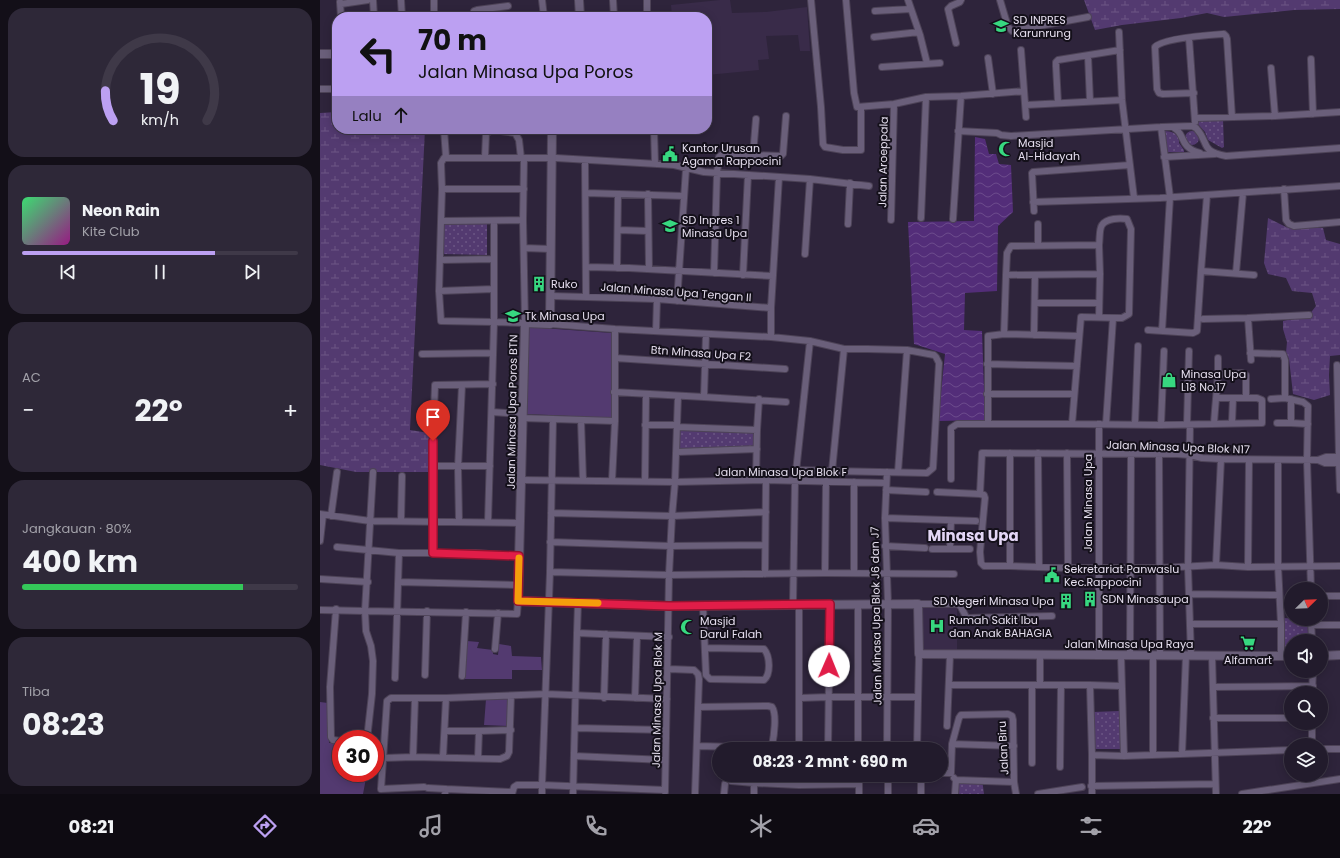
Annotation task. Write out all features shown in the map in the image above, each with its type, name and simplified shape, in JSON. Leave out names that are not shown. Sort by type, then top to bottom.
[{"type":"street","points":[[341,12],[340,2],[368,0]]},
{"type":"street","points":[[373,0],[374,12]]},
{"type":"street","points":[[400,0],[401,12]]},
{"type":"street","points":[[434,0],[434,12]]},
{"type":"street","points":[[542,0],[543,12]]},
{"type":"street","points":[[579,0],[580,12]]},
{"type":"street","points":[[613,0],[614,12]]},
{"type":"street","points":[[646,0],[647,12]]},
{"type":"street","points":[[811,0],[823,146],[833,149],[860,150],[859,107],[854,93],[846,0]]},
{"type":"street","points":[[908,0],[919,32],[927,64]]},
{"type":"street","points":[[956,42],[948,10],[951,6],[960,2],[961,0]]},
{"type":"street","points":[[1000,0],[1008,27],[1012,31],[1088,17]]},
{"type":"street","points":[[474,12],[477,10],[508,6]]},
{"type":"street","points":[[874,11],[911,9]]},
{"type":"street","points":[[874,37],[919,32]]},
{"type":"street","points":[[1120,32],[1122,100],[1134,198]]},
{"type":"street","points":[[1194,93],[1159,93],[1157,89],[1155,47],[1161,43],[1224,34],[1226,36],[1232,117]]},
{"type":"street","points":[[1189,38],[1196,128],[1202,136],[1205,145],[1215,154]]},
{"type":"street","points":[[1021,50],[1026,117]]},
{"type":"street","points":[[1058,103],[1056,62],[1061,59],[1120,50]]},
{"type":"street","points":[[320,54],[332,54]]},
{"type":"street","points":[[1088,56],[1090,101]]},
{"type":"street","points":[[988,58],[993,94]]},
{"type":"street","points":[[1311,59],[1313,114]]},
{"type":"street","points":[[882,67],[940,63]]},
{"type":"street","points":[[1272,68],[1275,116]]},
{"type":"street","points":[[320,89],[332,89]]},
{"type":"street","points":[[859,107],[894,104],[926,97],[1024,91]]},
{"type":"street","points":[[953,219],[961,96]]},
{"type":"street","points":[[921,218],[926,97]]},
{"type":"street","points":[[1026,105],[1122,100]]},
{"type":"street","name":"Jalan Aroeppala","points":[[891,220],[894,104]]},
{"type":"street","points":[[1195,118],[1275,116],[1340,112]]},
{"type":"street","points":[[714,273],[717,173],[719,158],[721,155],[779,157],[783,155],[786,116]]},
{"type":"street","points":[[753,155],[756,119]]},
{"type":"street","points":[[958,131],[997,133],[1011,136],[1161,127],[1196,128]]},
{"type":"street","points":[[1161,127],[1170,197],[1162,331]]},
{"type":"street","points":[[1172,127],[1178,130],[1181,134],[1184,144],[1191,150],[1203,154]]},
{"type":"street","points":[[444,134],[446,157]]},
{"type":"street","points":[[485,157],[486,134]]},
{"type":"street","points":[[516,134],[519,140],[522,158],[524,189],[523,220],[525,323],[441,321],[439,291],[442,189],[441,163],[446,157],[485,157],[522,158],[552,158],[674,165],[686,169],[717,173],[810,179],[869,186]]},
{"type":"street","points":[[552,134],[550,324],[771,337],[810,341],[844,349],[907,350],[934,355],[936,357],[939,363],[933,468],[927,473],[796,470]]},
{"type":"street","points":[[654,134],[655,164]]},
{"type":"street","points":[[1164,157],[1203,154],[1226,156],[1340,148]]},
{"type":"street","points":[[585,160],[586,296]]},
{"type":"street","points":[[1034,211],[1032,173],[1034,171],[1130,165]]},
{"type":"street","points":[[677,301],[686,169]]},
{"type":"street","points":[[743,275],[748,175]]},
{"type":"street","points":[[771,337],[771,308],[779,177]]},
{"type":"street","points":[[805,254],[810,179]]},
{"type":"street","points":[[848,224],[850,184]]},
{"type":"street","points":[[1033,202],[1170,197],[1340,186]]},
{"type":"street","points":[[442,189],[524,189]]},
{"type":"street","points":[[1284,189],[1286,220],[1289,224],[1294,226],[1340,222]]},
{"type":"street","points":[[1236,273],[1243,192]]},
{"type":"street","points":[[586,194],[648,194],[684,196]]},
{"type":"street","points":[[617,268],[618,194]]},
{"type":"street","points":[[648,194],[649,269]]},
{"type":"street","points":[[1148,330],[1193,333],[1197,331],[1207,195]]},
{"type":"street","points":[[1081,317],[1123,318],[1128,314],[1131,229],[1127,219],[1118,218],[1108,221],[1102,225],[1099,245],[1099,317]]},
{"type":"street","points":[[441,221],[523,220]]},
{"type":"street","points":[[488,522],[493,384],[494,221]]},
{"type":"street","points":[[1038,224],[1038,245]]},
{"type":"street","points":[[618,230],[648,231]]},
{"type":"street","points":[[1004,334],[1006,275],[1008,250],[1011,246],[1099,245]]},
{"type":"street","points":[[524,248],[551,249]]},
{"type":"street","points":[[440,260],[494,259]]},
{"type":"street","points":[[586,267],[773,276]]},
{"type":"street","points":[[1201,271],[1254,275]]},
{"type":"street","points":[[1006,275],[1100,274]]},
{"type":"street","points":[[1034,335],[1035,275]]},
{"type":"street","points":[[439,291],[494,289]]},
{"type":"street","name":"Jalan Minasa Upa Tengan II","points":[[551,296],[657,299],[771,308]]},
{"type":"street","points":[[656,331],[657,299]]},
{"type":"street","points":[[1035,303],[1099,303]]},
{"type":"street","points":[[1072,424],[1080,336],[1081,304]]},
{"type":"street","points":[[1203,319],[1309,315]]},
{"type":"street","points":[[1106,424],[1113,318]]},
{"type":"street","points":[[1248,318],[1251,360]]},
{"type":"street","name":"Jalan Minasa Upa Poros BTN","points":[[498,613],[517,613],[522,480],[522,416],[525,323],[550,324]]},
{"type":"street","points":[[612,482],[615,421],[615,329]]},
{"type":"street","points":[[704,397],[706,334]]},
{"type":"street","points":[[988,424],[988,336],[1004,334],[1080,336]]},
{"type":"street","points":[[799,742],[796,605],[793,573],[795,481],[810,341]]},
{"type":"street","points":[[1135,424],[1138,346]]},
{"type":"street","points":[[832,472],[844,349]]},
{"type":"street","points":[[898,472],[907,350]]},
{"type":"street","points":[[1161,425],[1164,351]]},
{"type":"street","points":[[1182,754],[1190,624],[1188,567],[1190,455],[1188,425],[1189,351]]},
{"type":"street","points":[[422,354],[493,353]]},
{"type":"street","points":[[1250,353],[1281,353],[1284,356],[1291,423]]},
{"type":"street","name":"Btn Minasa Upa F2","points":[[615,358],[786,369]]},
{"type":"street","points":[[1214,424],[1218,358]]},
{"type":"street","points":[[987,364],[1077,366]]},
{"type":"street","points":[[1337,365],[1340,490]]},
{"type":"street","points":[[1218,374],[1245,374],[1246,398]]},
{"type":"street","points":[[433,553],[432,466],[435,384],[493,384]]},
{"type":"street","points":[[459,521],[458,466],[462,385]]},
{"type":"street","points":[[614,392],[786,402]]},
{"type":"street","points":[[645,481],[646,394]]},
{"type":"street","points":[[987,394],[1074,394]]},
{"type":"street","points":[[669,606],[672,516],[677,452],[678,396]]},
{"type":"street","points":[[951,479],[952,426],[957,424],[1188,425],[1232,423],[1262,425],[1262,400],[1258,398],[1216,398]]},
{"type":"street","points":[[1232,423],[1233,398]]},
{"type":"street","points":[[1271,399],[1288,398],[1303,402],[1308,406],[1307,460],[1311,582]]},
{"type":"street","points":[[756,480],[759,400]]},
{"type":"street","points":[[492,412],[553,419],[615,421]]},
{"type":"street","points":[[542,794],[550,572],[553,419]]},
{"type":"street","points":[[581,420],[582,481]]},
{"type":"street","points":[[1277,423],[1308,424]]},
{"type":"street","name":"Jalan Minasa Upa","points":[[1099,424],[1099,655]]},
{"type":"street","points":[[645,425],[757,430]]},
{"type":"street","points":[[677,452],[757,449]]},
{"type":"street","name":"Jalan Minasa Upa Blok N17","points":[[980,494],[982,453],[1159,454],[1190,455],[1221,460],[1318,460],[1325,463],[1340,460]]},
{"type":"street","points":[[1010,453],[1010,566]]},
{"type":"street","points":[[1038,453],[1039,567]]},
{"type":"street","points":[[1067,453],[1068,568]]},
{"type":"street","points":[[1130,655],[1131,454]]},
{"type":"street","points":[[1153,755],[1160,568],[1159,454]]},
{"type":"street","points":[[1216,565],[1221,460]]},
{"type":"street","points":[[1248,566],[1250,460]]},
{"type":"street","points":[[1278,460],[1278,566],[1281,656]]},
{"type":"street","points":[[432,466],[490,466]]},
{"type":"street","points":[[331,516],[337,472]]},
{"type":"street","points":[[368,730],[372,694],[373,661],[371,646],[366,631],[365,611],[370,550],[373,472]]},
{"type":"street","name":"Jalan Minasa Upa Blok J6 dan J7","points":[[887,472],[885,546],[888,604],[887,742]]},
{"type":"street","points":[[401,521],[402,476]]},
{"type":"street","name":"Jalan Minasa Upa Blok F","points":[[522,480],[612,482],[756,480],[826,481],[854,482],[926,492]]},
{"type":"street","points":[[765,574],[766,480]]},
{"type":"street","points":[[825,573],[826,481]]},
{"type":"street","points":[[854,482],[854,573]]},
{"type":"street","points":[[937,492],[984,495],[985,498],[980,552],[981,563],[984,566],[1068,568],[1160,568],[1216,565],[1310,567],[1340,566]]},
{"type":"street","points":[[551,513],[672,516],[766,512]]},
{"type":"street","points":[[320,541],[322,514],[370,520],[520,523]]},
{"type":"street","points":[[885,518],[976,521]]},
{"type":"street","points":[[950,546],[951,520]]},
{"type":"street","points":[[550,542],[671,546],[765,545]]},
{"type":"street","points":[[885,546],[928,548],[950,546],[970,549]]},
{"type":"street","points":[[337,547],[399,553],[519,556]]},
{"type":"street","points":[[396,678],[399,553]]},
{"type":"street","points":[[550,572],[670,575],[793,573],[954,574]]},
{"type":"street","points":[[320,579],[368,582]]},
{"type":"street","points":[[398,582],[518,585]]},
{"type":"street","points":[[1189,594],[1279,595]]},
{"type":"street","points":[[1328,596],[1340,596]]},
{"type":"street","points":[[518,601],[669,606],[958,604],[962,607],[966,617],[968,618],[1052,616]]},
{"type":"street","points":[[573,794],[575,728],[574,696],[578,602]]},
{"type":"street","points":[[828,742],[830,604]]},
{"type":"street","points":[[858,604],[858,742]]},
{"type":"street","points":[[917,742],[919,654],[918,604]]},
{"type":"street","name":"Jalan Minasa Upa Blok M","points":[[665,792],[669,606]]},
{"type":"street","points":[[704,606],[705,648],[706,675],[710,679],[764,680],[768,677],[767,653],[764,650],[705,648]]},
{"type":"street","points":[[332,738],[330,687],[336,609]]},
{"type":"street","points":[[320,610],[336,609],[365,611],[498,613],[495,649]]},
{"type":"street","points":[[424,676],[427,611]]},
{"type":"street","points":[[462,676],[466,612]]},
{"type":"street","points":[[1190,624],[1281,624]]},
{"type":"street","points":[[1328,624],[1340,625]]},
{"type":"street","points":[[577,633],[669,637]]},
{"type":"street","points":[[604,698],[606,634]]},
{"type":"street","points":[[635,698],[637,636]]},
{"type":"street","name":"Jalan Minasa Upa Raya","points":[[919,654],[1281,656]]},
{"type":"street","points":[[947,726],[950,655]]},
{"type":"street","points":[[1040,655],[1040,685]]},
{"type":"street","points":[[1121,655],[1124,756]]},
{"type":"street","points":[[1212,655],[1216,794]]},
{"type":"street","points":[[1328,656],[1340,655]]},
{"type":"street","points":[[668,669],[694,670],[698,674],[699,678],[695,794]]},
{"type":"street","points":[[949,685],[1121,686]]},
{"type":"street","points":[[1032,685],[1032,763]]},
{"type":"street","points":[[1060,766],[1061,685]]},
{"type":"street","points":[[1090,685],[1092,794]]},
{"type":"street","points":[[1213,687],[1284,689]]},
{"type":"street","points":[[511,696],[510,752],[507,756],[500,759],[413,757],[384,758],[387,701],[394,697],[446,698],[546,694],[604,698],[667,699]]},
{"type":"street","points":[[799,698],[918,697]]},
{"type":"street","points":[[413,757],[414,698]]},
{"type":"street","points":[[443,758],[446,698]]},
{"type":"street","points":[[697,746],[769,748],[772,746],[773,741],[774,713],[772,706],[698,707]]},
{"type":"street","name":"Jalan Biru","points":[[951,773],[952,744],[961,715],[1008,714],[1012,716],[1013,720],[1014,782],[1016,794]]},
{"type":"street","points":[[1213,718],[1284,718]]},
{"type":"street","points":[[575,728],[666,730]]},
{"type":"street","points":[[445,730],[511,730]]},
{"type":"street","points":[[478,758],[479,731]]},
{"type":"street","points":[[952,744],[1014,746]]},
{"type":"street","points":[[1328,749],[1340,749]]},
{"type":"street","points":[[1092,755],[1124,756],[1284,750]]},
{"type":"street","points":[[574,756],[665,760]]},
{"type":"street","points":[[951,773],[956,780],[955,794]]},
{"type":"street","points":[[1242,794],[1340,779]]},
{"type":"street","points":[[956,780],[1014,782]]},
{"type":"street","points":[[382,782],[381,792],[410,791],[426,787],[446,792],[512,793],[514,787],[517,785],[543,785],[665,792]]},
{"type":"street","points":[[742,782],[859,784],[859,794]]},
{"type":"street","points":[[888,782],[888,794]]},
{"type":"street","points":[[921,794],[922,782]]},
{"type":"street","points":[[754,783],[754,794]]},
{"type":"street","points":[[724,784],[724,794]]},
{"type":"street","points":[[1091,786],[1215,784]]},
{"type":"street","points":[[1038,794],[1082,787]]},
{"type":"shaded area","points":[[730,0],[732,13],[766,12],[807,7],[810,51],[800,51],[798,35],[766,36],[769,59],[758,60],[759,70],[712,75],[712,12],[672,12],[671,5]]},
{"type":"shaded area","name":"Rumah Sakit Ibu dan Anak BAHAGIA","points":[[917,602],[957,603],[957,650],[916,650]]},
{"type":"green space","points":[[1084,0],[1340,0],[1340,9],[1294,10],[1224,17],[1207,13],[1095,30]]},
{"type":"green space","points":[[332,112],[332,134],[425,134],[410,430],[429,433],[428,472],[356,472],[320,465],[320,113]]},
{"type":"green space","points":[[1223,119],[1224,147],[1222,148],[1208,140],[1205,132],[1197,123],[1198,120]]},
{"type":"green space","points":[[1164,131],[1173,132],[1177,135],[1184,152],[1165,152]]},
{"type":"green space","points":[[1192,131],[1197,133],[1199,138],[1197,143],[1192,145],[1187,143],[1185,138],[1187,133]]},
{"type":"green space","points":[[1268,218],[1286,227],[1323,228],[1326,240],[1340,244],[1340,355],[1330,356],[1330,395],[1314,400],[1293,394],[1289,359],[1286,353],[1287,342],[1283,329],[1283,321],[1309,315],[1316,306],[1312,293],[1292,291],[1286,278],[1268,274],[1264,263]]},
{"type":"green space","points":[[441,221],[487,221],[487,255],[441,254]]},
{"type":"green space","points":[[528,327],[612,333],[612,418],[527,414]]},
{"type":"green space","points":[[679,425],[753,428],[753,446],[678,450]]},
{"type":"green space","points":[[1282,618],[1284,618],[1284,626],[1309,626],[1309,634],[1284,634],[1283,652]]},
{"type":"green space","points":[[467,641],[479,642],[477,648],[493,650],[493,654],[498,655],[499,644],[511,646],[512,656],[541,657],[542,670],[512,670],[512,679],[463,679]]},
{"type":"green space","points":[[486,699],[508,699],[508,726],[484,725]]},
{"type":"green space","points":[[320,702],[328,703],[329,743],[332,743],[332,782],[365,782],[363,794],[320,794]]},
{"type":"green space","points":[[1120,711],[1120,749],[1093,749],[1093,712]]},
{"type":"green space","points":[[957,778],[982,779],[984,794],[957,794]]},
{"type":"water","points":[[975,137],[985,139],[989,154],[996,154],[999,164],[1011,165],[1013,212],[998,226],[997,291],[965,293],[964,330],[982,331],[985,420],[938,421],[945,354],[914,344],[908,222],[974,221]]},
{"type":"slow traffic","points":[[519,558],[518,601],[598,603]]},
{"type":"place","name":"SD INPRES Karunrung","points":[[1001,26]]},
{"type":"place","name":"Masjid Al-Hidayah","points":[[1006,149]]},
{"type":"place","name":"Kantor Urusan Agama Rappocini","points":[[670,154]]},
{"type":"place","name":"SD Inpres 1 Minasa Upa","points":[[670,226]]},
{"type":"place","name":"Ruko","points":[[539,284]]},
{"type":"place","name":"Tk Minasa Upa","points":[[513,316]]},
{"type":"place","name":"Minasa Upa L18 No.17","points":[[1169,380]]},
{"type":"place","name":"Sekretariat Panwaslu Kec.Rappocini","points":[[1052,575]]},
{"type":"place","name":"SDN Minasaupa","points":[[1090,599]]},
{"type":"place","name":"SD Negeri Minasa Upa","points":[[1066,601]]},
{"type":"place","name":"Rumah Sakit Ibu dan Anak BAHAGIA","points":[[937,626]]},
{"type":"place","name":"Masjid Darul Falah","points":[[688,627]]},
{"type":"place","name":"Alfamart","points":[[1248,643]]},
{"type":"district","name":"Minasa Upa","points":[[973,535]]},
{"type":"route","points":[[433,441],[433,553],[519,556],[518,601],[669,606],[830,604],[829,666]]}]
